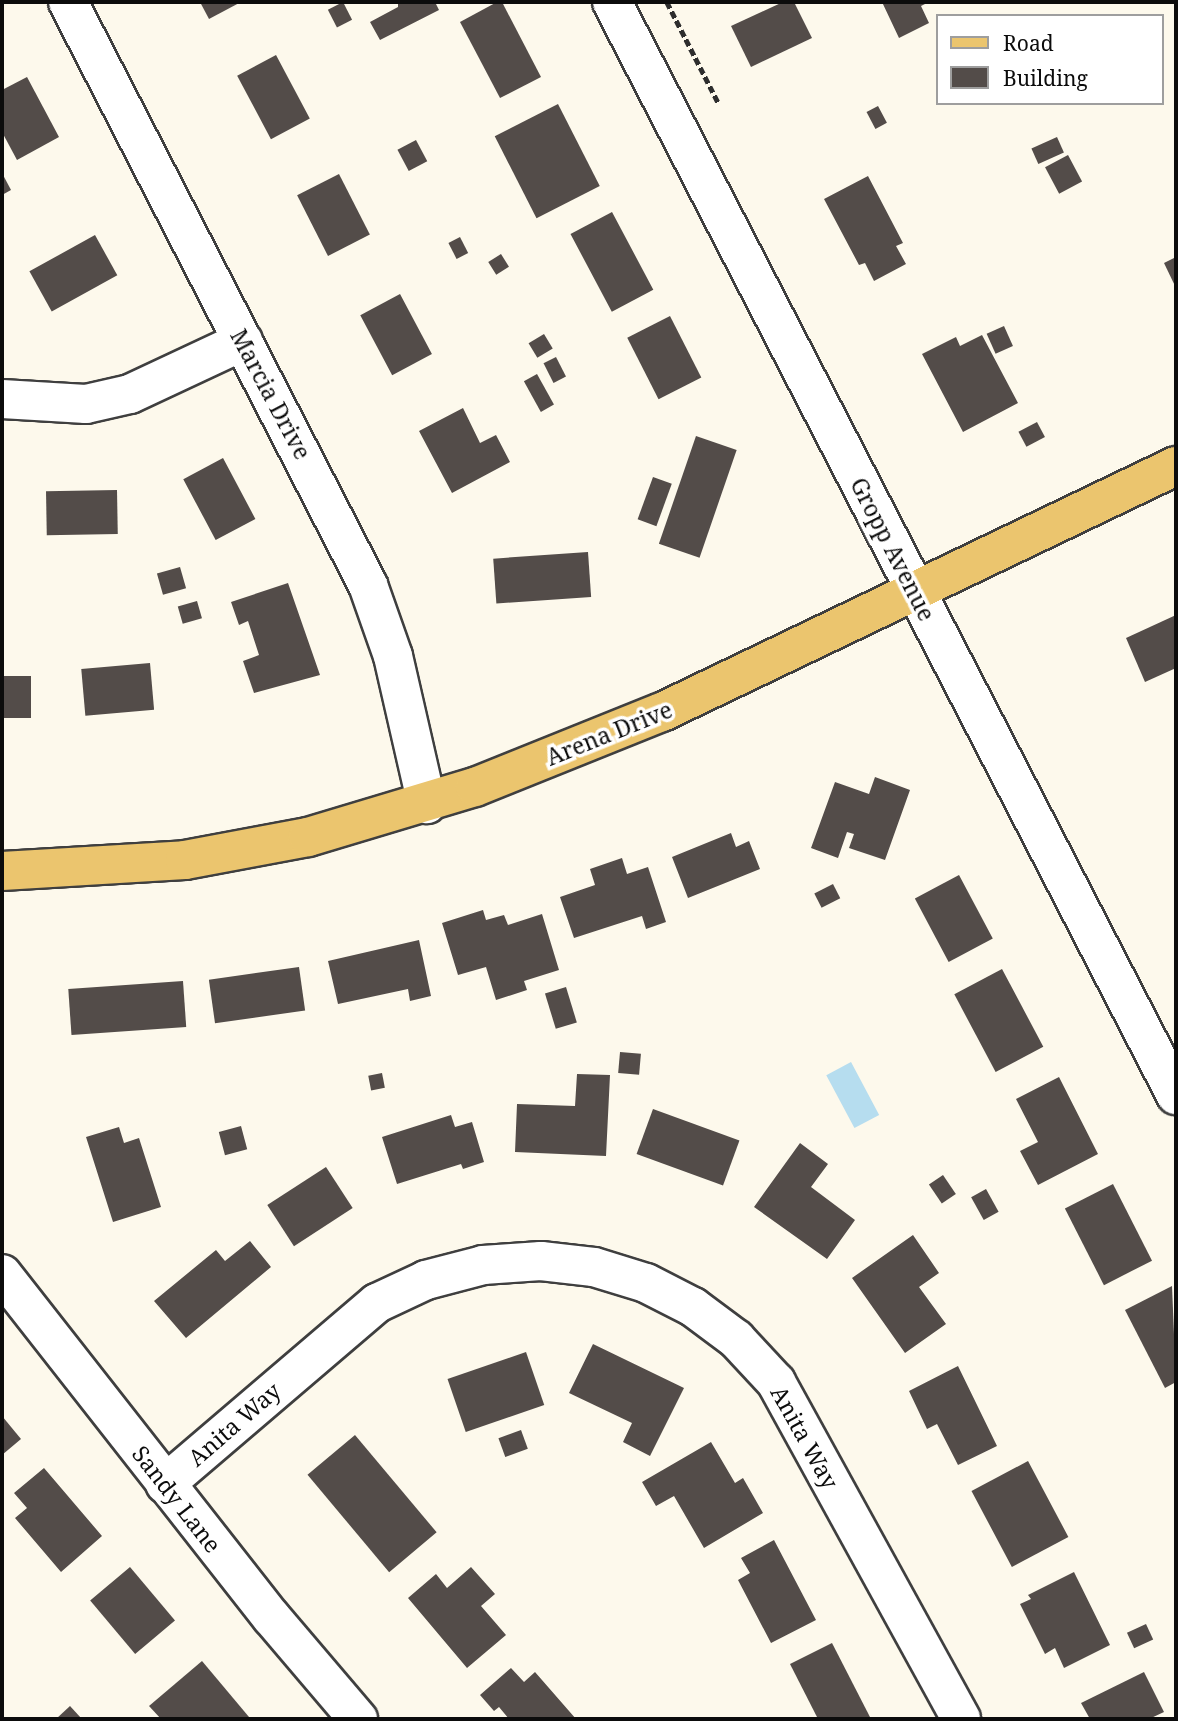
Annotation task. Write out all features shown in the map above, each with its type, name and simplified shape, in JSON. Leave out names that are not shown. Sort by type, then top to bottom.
[{"type":"main road","name":"Arena Drive","points":[[2,872],[186,860],[309,837],[427,804],[662,712],[1176,466]]},
{"type":"street","name":"Marcia Drive","points":[[68,2],[368,585],[393,656],[427,804]]},
{"type":"street","name":"Gropp Avenue","points":[[612,2],[1176,1095]]},
{"type":"street","points":[[2,399],[86,404],[130,394],[243,341]]},
{"type":"street","name":"Anita Way","points":[[165,1484],[377,1303],[426,1280],[483,1265],[541,1261],[594,1267],[646,1283],[693,1307],[736,1339],[776,1382],[961,1719]]},
{"type":"street","name":"Sandy Lane","points":[[2,1274],[165,1484],[358,1719]]},
{"type":"path","points":[[667,2],[719,104]]},
{"type":"water","points":[[851,1062],[879,1115],[854,1128],[826,1075]]},
{"type":"building","points":[[200,2],[241,2],[209,19]]},
{"type":"building","points":[[343,2],[352,20],[337,28],[328,10]]},
{"type":"building","points":[[398,2],[435,2],[439,10],[380,40],[370,22],[398,7]]},
{"type":"building","points":[[497,2],[502,2],[541,77],[500,98],[460,22]]},
{"type":"building","points":[[783,2],[794,2],[812,38],[751,67],[731,26]]},
{"type":"building","points":[[882,2],[929,2],[921,6],[929,23],[899,38]]},
{"type":"building","points":[[276,55],[310,119],[271,139],[237,76]]},
{"type":"building","points":[[27,77],[59,137],[17,160],[2,132],[2,90]]},
{"type":"building","points":[[558,104],[600,186],[537,218],[495,136]]},
{"type":"building","points":[[878,106],[887,123],[875,129],[867,112]]},
{"type":"building","points":[[1057,137],[1064,153],[1038,164],[1031,148]]},
{"type":"building","points":[[416,140],[427,161],[409,171],[397,150]]},
{"type":"building","points":[[1068,155],[1082,181],[1059,194],[1045,167]]},
{"type":"building","points":[[2,173],[11,190],[2,195]]},
{"type":"building","points":[[339,174],[370,235],[328,256],[297,195]]},
{"type":"building","points":[[868,176],[903,243],[896,246],[906,264],[874,281],[865,263],[859,265],[824,199]]},
{"type":"building","points":[[612,212],[653,290],[612,312],[571,234]]},
{"type":"building","points":[[95,235],[117,275],[52,312],[29,271]]},
{"type":"building","points":[[460,237],[468,253],[457,259],[448,243]]},
{"type":"building","points":[[501,254],[509,267],[496,275],[488,262]]},
{"type":"building","points":[[1176,257],[1176,288],[1164,263]]},
{"type":"building","points":[[400,294],[432,354],[392,375],[360,315]]},
{"type":"building","points":[[670,316],[701,377],[659,399],[627,338]]},
{"type":"building","points":[[1004,326],[1013,346],[996,354],[987,334]]},
{"type":"building","points":[[544,334],[553,349],[537,358],[529,343]]},
{"type":"building","points":[[982,335],[1018,403],[963,432],[922,354],[956,337],[960,346]]},
{"type":"building","points":[[556,357],[566,377],[554,383],[544,363]]},
{"type":"building","points":[[537,374],[554,405],[541,412],[524,381]]},
{"type":"building","points":[[463,408],[480,443],[496,435],[510,462],[452,493],[419,431]]},
{"type":"building","points":[[1037,422],[1045,437],[1026,447],[1018,432]]},
{"type":"building","points":[[696,436],[737,450],[700,558],[659,544]]},
{"type":"building","points":[[223,458],[255,519],[216,540],[183,479]]},
{"type":"building","points":[[653,477],[672,484],[656,526],[638,519]]},
{"type":"building","points":[[117,490],[118,534],[47,535],[46,491]]},
{"type":"building","points":[[588,552],[591,597],[496,604],[493,559]]},
{"type":"building","points":[[180,567],[186,588],[163,595],[157,574]]},
{"type":"building","points":[[288,583],[320,675],[254,693],[243,661],[259,655],[248,621],[239,625],[231,602]]},
{"type":"building","points":[[197,601],[202,618],[183,624],[178,607]]},
{"type":"building","points":[[1176,615],[1176,668],[1145,682],[1126,638]]},
{"type":"building","points":[[150,663],[154,710],[85,716],[81,669]]},
{"type":"building","points":[[2,676],[31,676],[31,718],[2,718]]},
{"type":"building","points":[[875,777],[910,790],[885,860],[849,848],[854,834],[847,832],[838,858],[811,848],[835,782],[869,794]]},
{"type":"building","points":[[731,833],[736,847],[749,841],[760,869],[688,898],[672,857]]},
{"type":"building","points":[[622,858],[627,874],[648,867],[666,922],[646,929],[642,916],[574,938],[560,897],[595,885],[590,869]]},
{"type":"building","points":[[959,875],[993,939],[949,962],[915,898]]},
{"type":"building","points":[[833,884],[840,898],[822,908],[814,894]]},
{"type":"building","points":[[483,910],[486,920],[504,915],[508,925],[542,914],[559,970],[524,981],[527,990],[496,1000],[486,967],[458,975],[442,923]]},
{"type":"building","points":[[419,940],[431,996],[410,1001],[408,989],[338,1004],[328,961]]},
{"type":"building","points":[[299,967],[305,1011],[215,1023],[209,980]]},
{"type":"building","points":[[1002,969],[1043,1047],[996,1072],[954,994]]},
{"type":"building","points":[[183,981],[186,1027],[71,1035],[68,989]]},
{"type":"building","points":[[566,987],[577,1022],[556,1029],[545,993]]},
{"type":"building","points":[[620,1052],[641,1054],[639,1075],[618,1073]]},
{"type":"building","points":[[382,1073],[385,1088],[371,1090],[368,1076]]},
{"type":"building","points":[[577,1074],[610,1075],[606,1156],[515,1152],[517,1104],[575,1106]]},
{"type":"building","points":[[1059,1077],[1098,1154],[1038,1185],[1020,1151],[1038,1142],[1016,1099]]},
{"type":"building","points":[[653,1109],[739,1140],[723,1186],[637,1154]]},
{"type":"building","points":[[451,1115],[455,1127],[472,1122],[484,1162],[463,1169],[461,1164],[397,1184],[382,1137]]},
{"type":"building","points":[[241,1126],[247,1149],[225,1155],[219,1132]]},
{"type":"building","points":[[119,1127],[124,1143],[139,1138],[161,1207],[113,1222],[86,1137]]},
{"type":"building","points":[[800,1143],[828,1164],[811,1187],[855,1220],[827,1259],[754,1207]]},
{"type":"building","points":[[326,1167],[353,1208],[294,1246],[267,1205]]},
{"type":"building","points":[[943,1175],[956,1194],[942,1204],[929,1185]]},
{"type":"building","points":[[1113,1184],[1152,1261],[1104,1285],[1065,1209]]},
{"type":"building","points":[[986,1189],[999,1212],[984,1220],[971,1197]]},
{"type":"building","points":[[913,1235],[939,1273],[919,1287],[946,1324],[905,1353],[852,1278]]},
{"type":"building","points":[[250,1241],[271,1267],[186,1338],[154,1301],[216,1250],[225,1261]]},
{"type":"building","points":[[1172,1286],[1176,1382],[1165,1388],[1125,1310]]},
{"type":"building","points":[[593,1344],[684,1388],[650,1456],[623,1442],[632,1423],[569,1393]]},
{"type":"building","points":[[526,1352],[544,1405],[466,1432],[448,1379]]},
{"type":"building","points":[[958,1366],[997,1446],[958,1465],[937,1424],[927,1429],[909,1391]]},
{"type":"building","points":[[2,1416],[21,1439],[2,1455]]},
{"type":"building","points":[[521,1430],[528,1449],[505,1457],[498,1438]]},
{"type":"building","points":[[355,1435],[437,1532],[389,1572],[308,1475]]},
{"type":"building","points":[[711,1442],[735,1483],[743,1478],[763,1513],[704,1548],[674,1496],[656,1506],[642,1482]]},
{"type":"building","points":[[1028,1461],[1068,1537],[1012,1567],[971,1491]]},
{"type":"building","points":[[44,1468],[102,1536],[61,1572],[15,1518],[27,1508],[14,1493]]},
{"type":"building","points":[[774,1540],[816,1620],[771,1643],[738,1580],[750,1573],[741,1558]]},
{"type":"building","points":[[130,1567],[175,1621],[135,1654],[90,1600]]},
{"type":"building","points":[[471,1567],[495,1594],[481,1606],[506,1635],[467,1668],[408,1598],[436,1574],[447,1588]]},
{"type":"building","points":[[1074,1572],[1110,1645],[1064,1668],[1055,1648],[1045,1654],[1020,1604],[1031,1599],[1028,1595]]},
{"type":"building","points":[[1146,1624],[1153,1639],[1134,1648],[1127,1633]]},
{"type":"building","points":[[832,1643],[871,1719],[818,1719],[790,1664]]},
{"type":"building","points":[[202,1661],[249,1717],[161,1719],[149,1706]]},
{"type":"building","points":[[511,1668],[524,1682],[535,1672],[576,1719],[509,1719],[499,1707],[494,1711],[480,1695]]},
{"type":"building","points":[[1144,1672],[1164,1712],[1149,1719],[1090,1719],[1081,1703]]},
{"type":"building","points":[[70,1706],[81,1718],[56,1719]]}]
